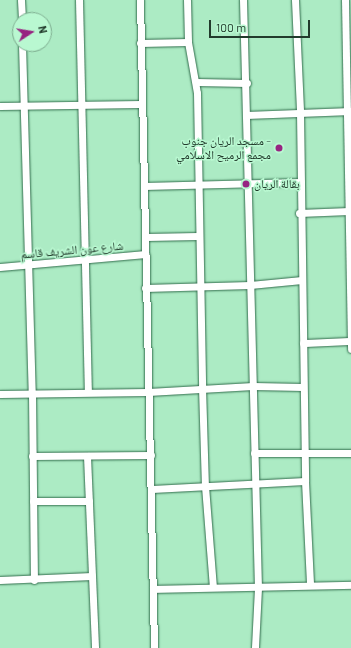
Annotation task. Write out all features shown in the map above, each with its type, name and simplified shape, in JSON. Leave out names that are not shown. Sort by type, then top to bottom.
[{"type":"street","points":[[22,0],[22,12]]},
{"type":"street","points":[[79,0],[88,392]]},
{"type":"street","points":[[140,0],[141,104],[146,237],[145,288],[152,489],[154,648]]},
{"type":"street","points":[[188,0],[188,42],[196,82],[199,286],[205,486],[213,587]]},
{"type":"street","points":[[243,0],[247,83],[246,115],[258,588],[255,648]]},
{"type":"street","points":[[295,0],[300,112],[301,182],[299,213],[302,280],[304,454],[310,584]]},
{"type":"street","points":[[345,0],[349,111],[351,349]]},
{"type":"street","points":[[140,43],[188,42]]},
{"type":"street","points":[[22,52],[32,393],[34,580]]},
{"type":"street","points":[[196,82],[247,83]]},
{"type":"street","points":[[0,106],[141,104]]},
{"type":"street","points":[[246,115],[349,111]]},
{"type":"street","points":[[144,186],[197,186],[301,182]]},
{"type":"street","points":[[299,213],[350,211]]},
{"type":"street","points":[[146,237],[198,236]]},
{"type":"street","name":"شارع عون الشريف قاسم","points":[[0,267],[28,266],[145,254]]},
{"type":"street","points":[[145,288],[250,285],[302,280]]},
{"type":"street","points":[[303,343],[350,341]]},
{"type":"street","points":[[0,394],[148,392],[202,387],[303,387]]},
{"type":"street","points":[[254,453],[351,454]]},
{"type":"street","points":[[32,456],[151,455]]},
{"type":"street","points":[[87,456],[95,648]]},
{"type":"street","points":[[152,489],[305,481]]},
{"type":"street","points":[[33,501],[89,501]]},
{"type":"street","points":[[0,580],[34,580],[92,576]]},
{"type":"street","points":[[153,588],[258,588],[310,584],[351,585]]},
{"type":"place","name":"مسجد الريان جنوب - مجمع الرميح الاسلامي","points":[[279,148]]},
{"type":"place","name":"بقالة الريان","points":[[246,184]]}]
